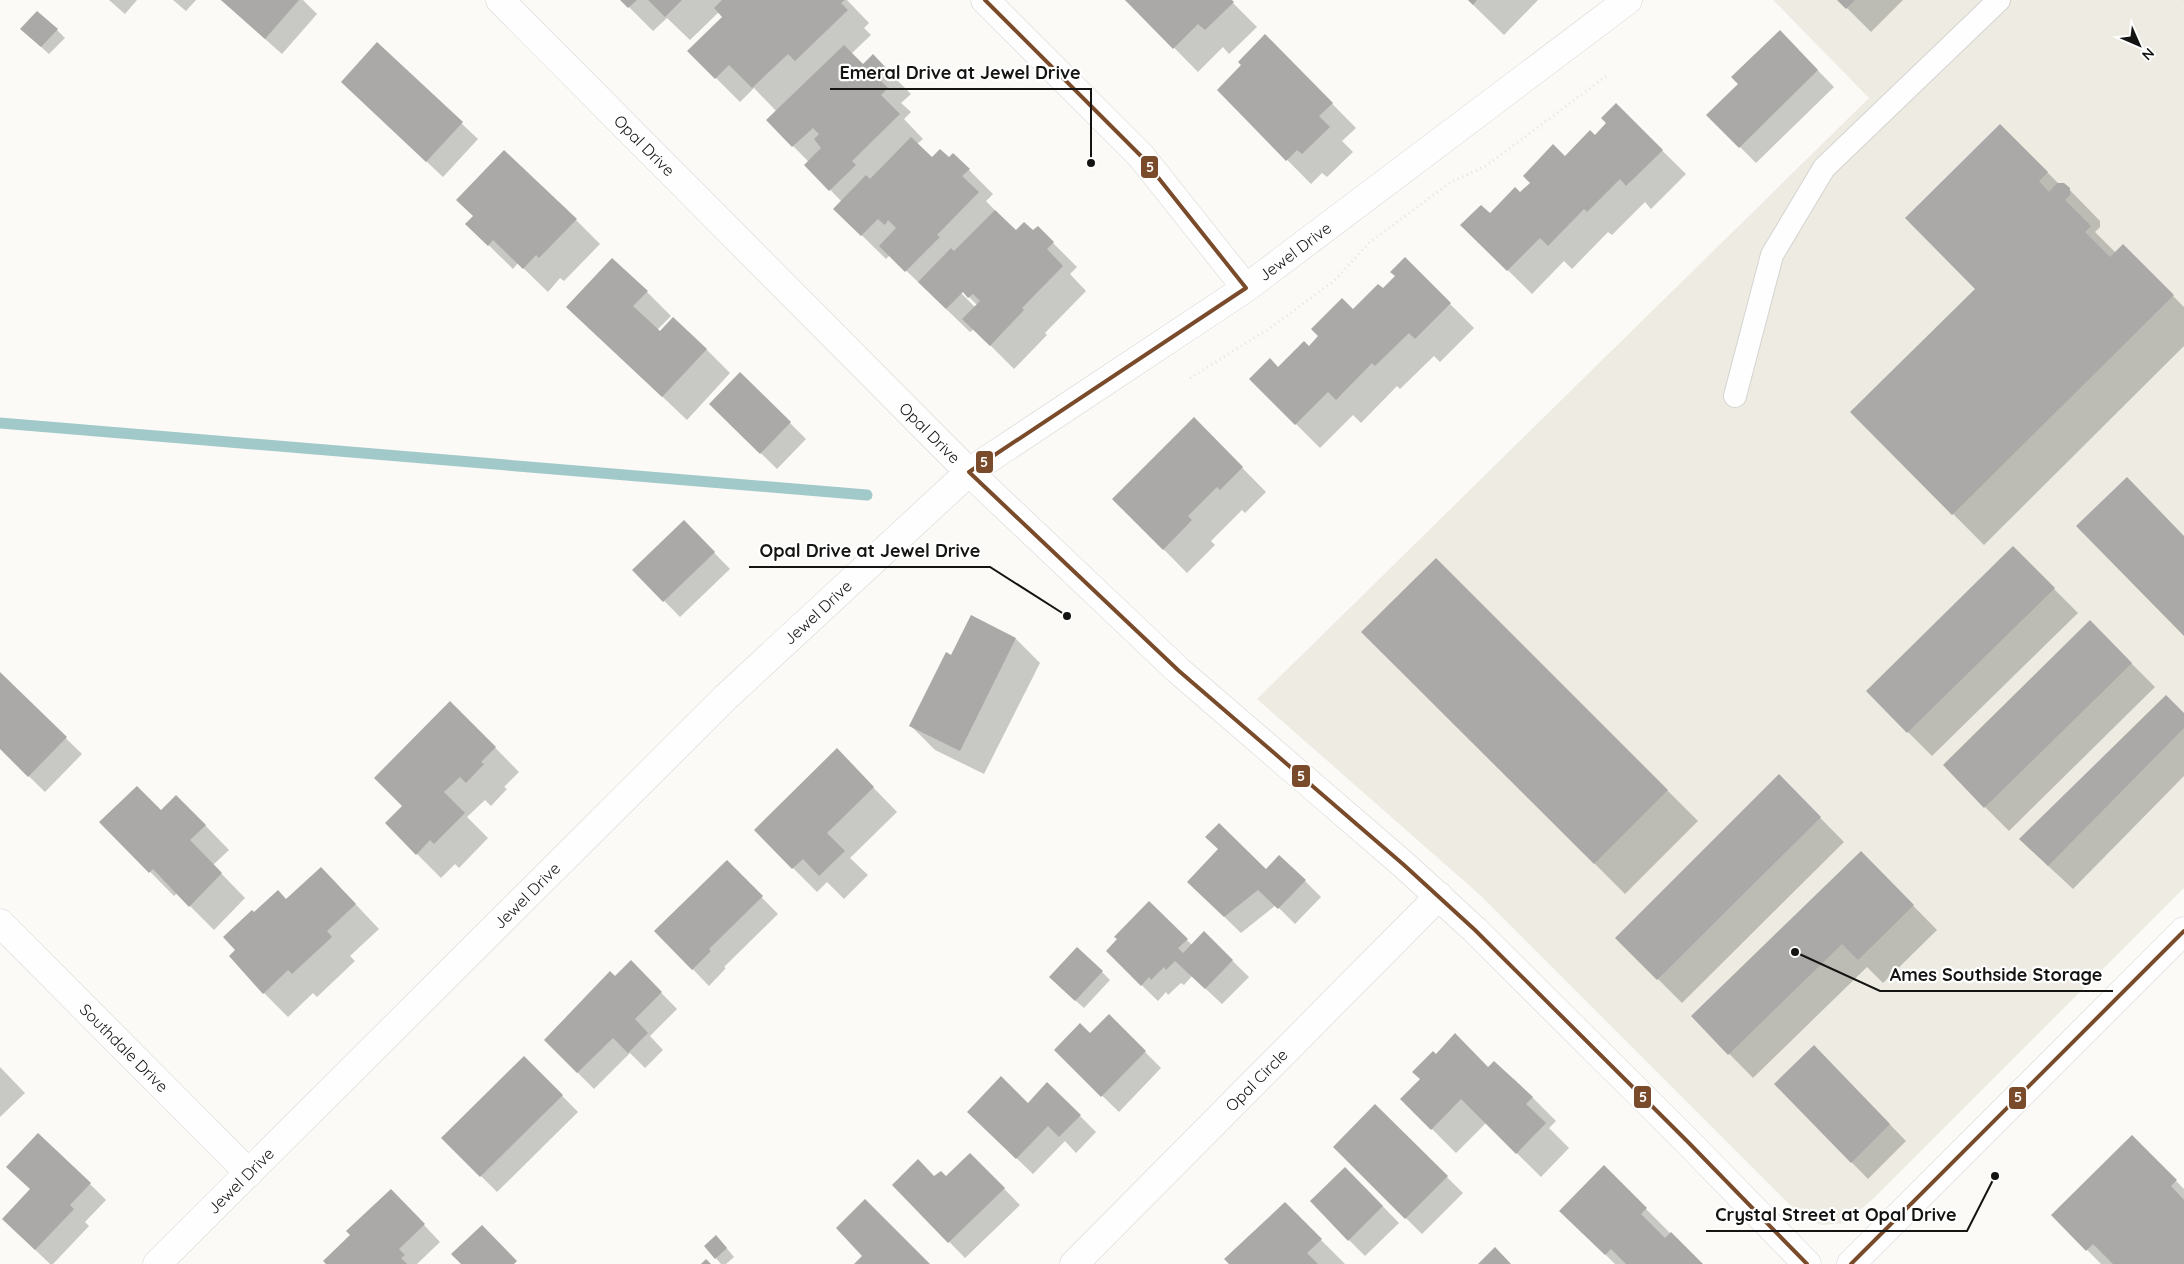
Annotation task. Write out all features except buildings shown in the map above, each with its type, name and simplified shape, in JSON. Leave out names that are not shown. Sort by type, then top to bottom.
[{"type":"street","name":"Opal Drive","points":[[500,0],[969,472],[1179,671],[1439,896],[1482,936],[1807,1264]]},
{"type":"street","points":[[985,0],[1141,156],[1246,288]]},
{"type":"street","name":"Jewel Drive","points":[[157,1264],[726,697],[969,472],[1246,288],[1628,0]]},
{"type":"street","name":"Opal Circle","points":[[1074,1264],[1439,896]]},
{"type":"street","name":"Southdale Drive","points":[[0,923],[249,1173]]},
{"type":"street","points":[[1851,1264],[2184,931]]},
{"type":"lane","points":[[1735,396],[1772,255],[1824,168],[1999,0]]},
{"type":"path","points":[[1190,378],[1267,330],[1334,282],[1369,243],[1451,182],[1486,166],[1609,74]]},
{"type":"shaded area","points":[[1773,0],[2184,0],[2184,888],[1874,1198],[1845,1223],[1822,1225],[1801,1216],[1480,895],[1257,699],[1869,98]]},
{"type":"waterway","points":[[0,423],[867,495]]},
{"type":"transit line","name":"5","points":[[985,0],[1141,156],[1246,288],[969,472],[1179,671],[1404,865],[1475,930],[1688,1142],[1807,1264]]},
{"type":"transit line","name":"5","points":[[1851,1264],[2184,931]]},
{"type":"place","name":"Emeral Drive at Jewel Drive","points":[[1091,163]]},
{"type":"place","name":"Opal Drive at Jewel Drive","points":[[1067,616]]},
{"type":"place","name":"Ames Southside Storage","points":[[1795,952]]},
{"type":"place","name":"Crystal Street at Opal Drive","points":[[1995,1176]]}]
